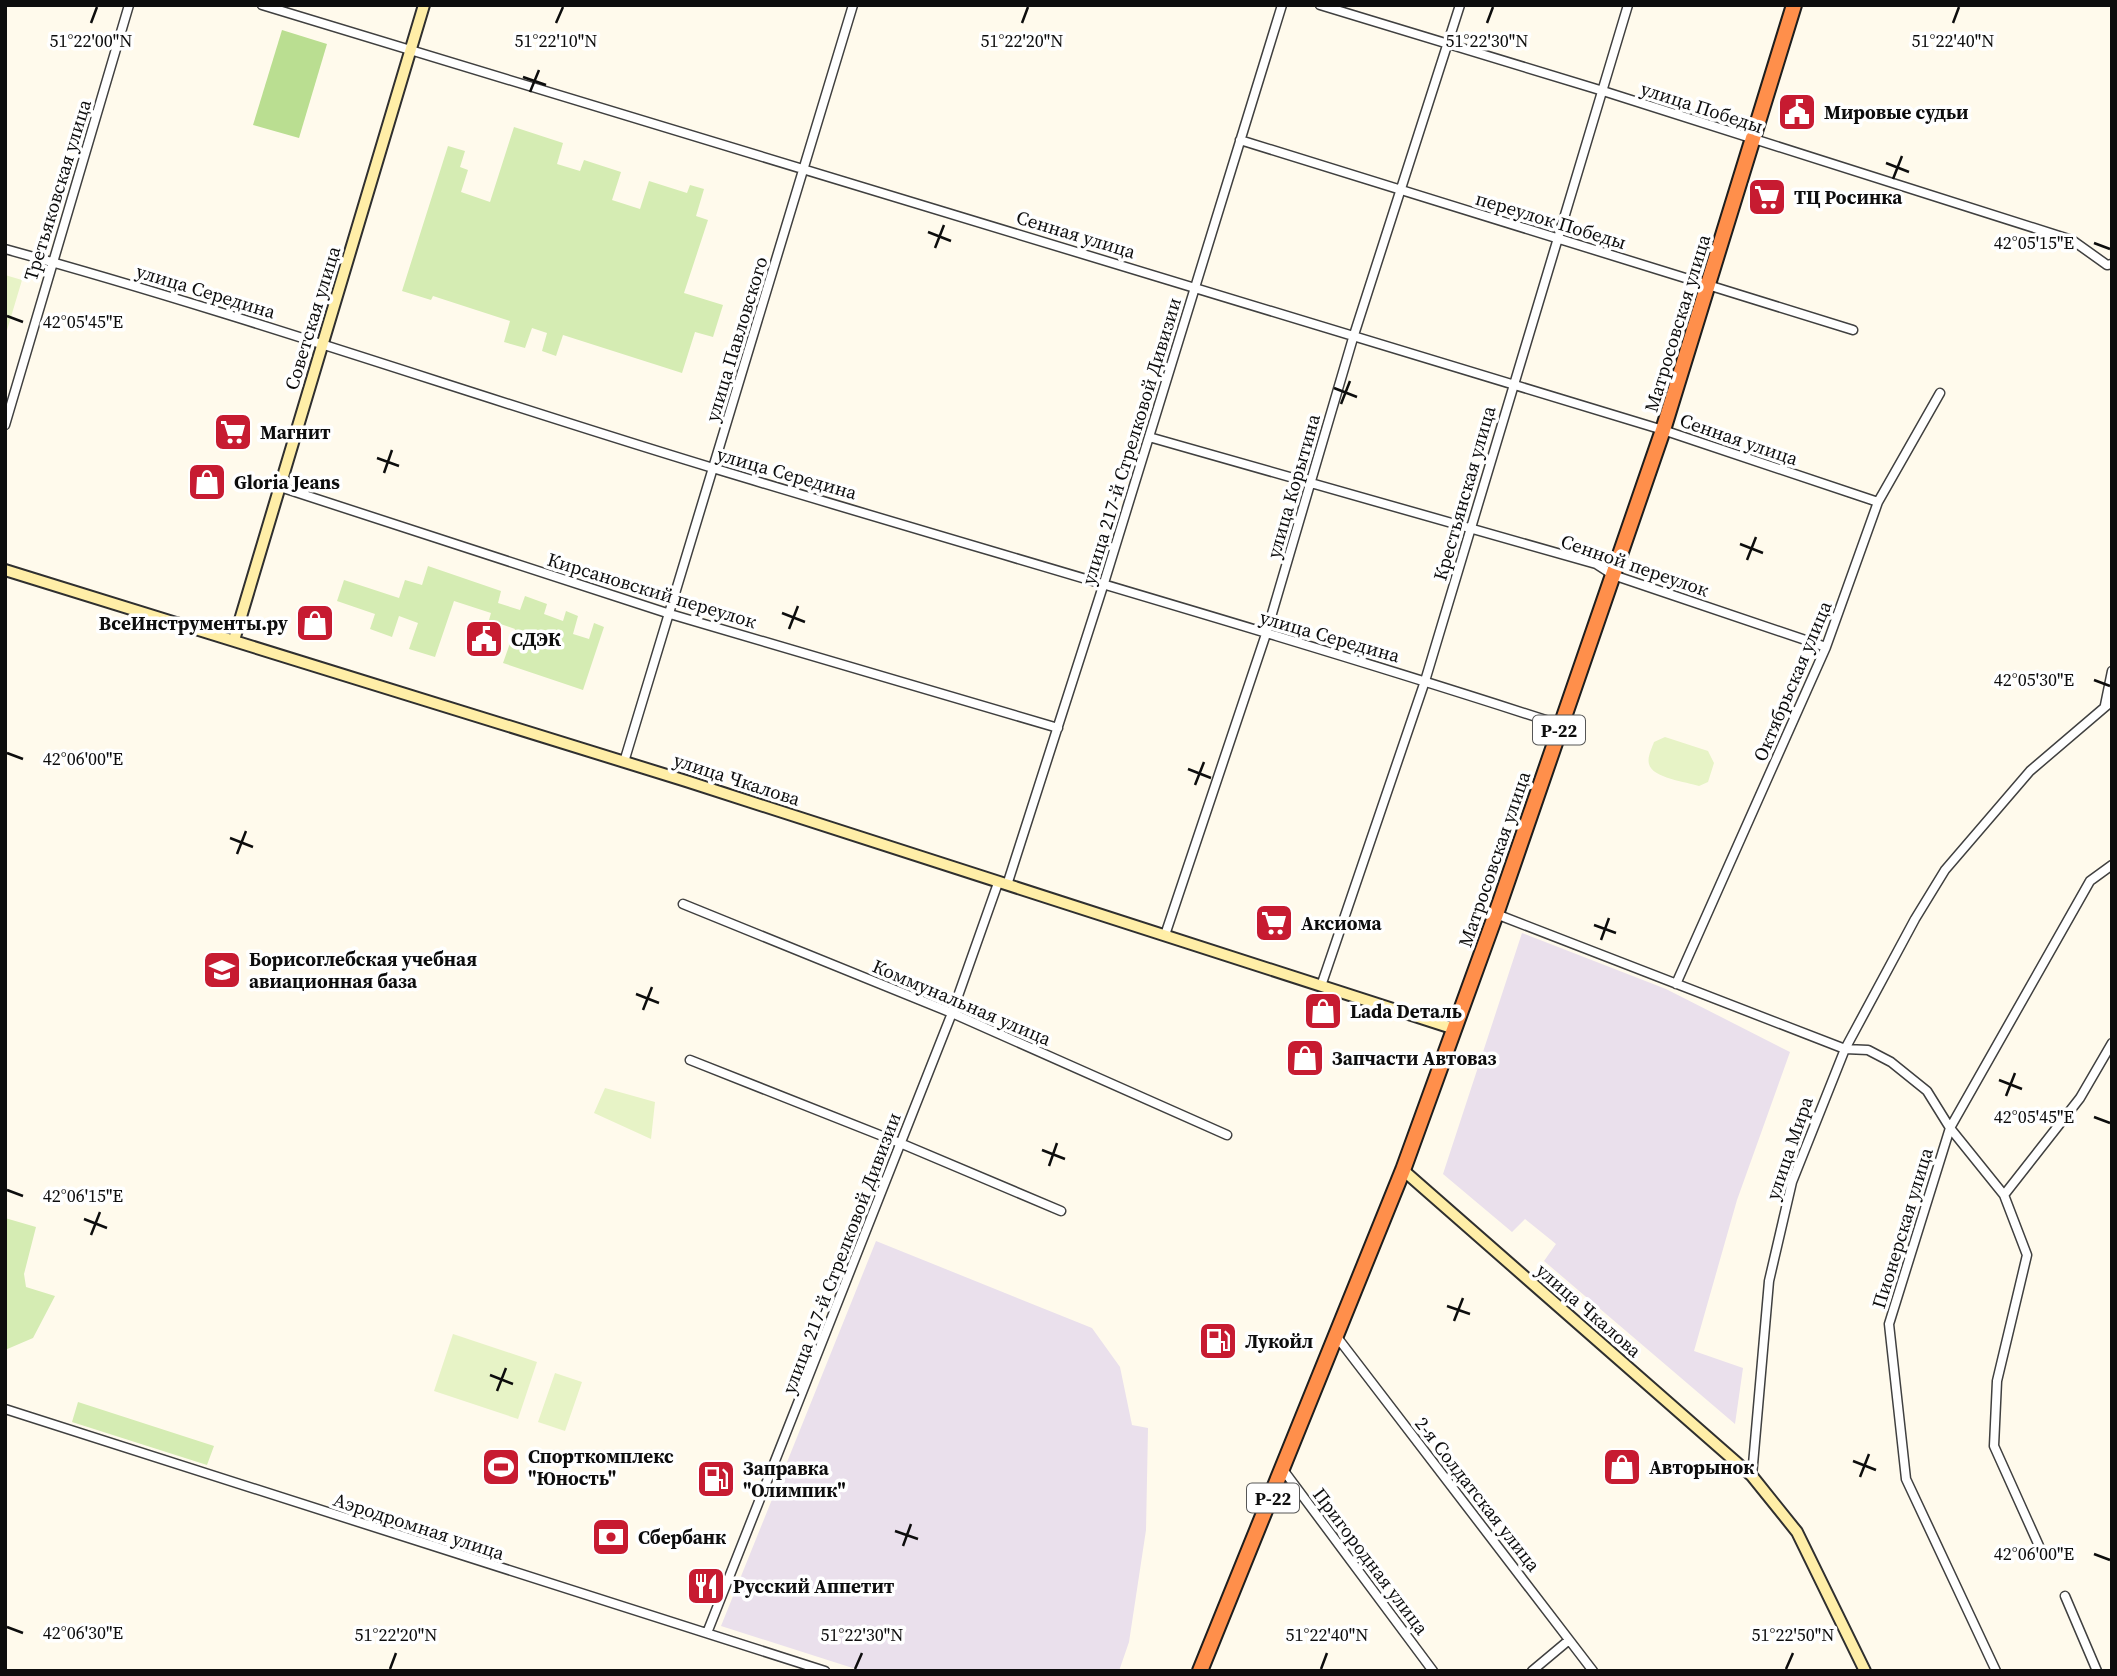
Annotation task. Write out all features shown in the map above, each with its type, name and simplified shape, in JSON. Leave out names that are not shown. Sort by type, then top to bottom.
[{"type":"highway","name":"Матросовская улица","points":[[1200,1671],[1284,1471],[1403,1170],[1455,1029],[1663,430],[1794,5]]},
{"type":"street","name":"Третьяковская улица","points":[[5,425],[51,261],[129,5]]},
{"type":"street","name":"Сенная улица","points":[[262,5],[1195,286],[1353,338],[1663,430],[1878,502]]},
{"type":"street","name":"Советская улица","points":[[234,640],[424,5]]},
{"type":"street","name":"улица Павловского","points":[[624,762],[853,5]]},
{"type":"street","name":"улица 217-й Стрелковой Дивизии","points":[[707,1633],[953,1013],[1058,728],[1282,5]]},
{"type":"street","name":"улица Победы","points":[[1320,5],[1603,91],[2072,240],[2109,265]]},
{"type":"street","name":"улица Корытина","points":[[1165,935],[1266,634],[1353,338],[1460,5]]},
{"type":"street","name":"Крестьянская улица","points":[[1321,986],[1424,681],[1511,385],[1628,5]]},
{"type":"street","name":"переулок Победы","points":[[1240,140],[1853,330]]},
{"type":"street","name":"улица Середина","points":[[5,249],[323,343],[713,468],[1104,583],[1561,724]]},
{"type":"street","name":"Октябрьская улица","points":[[1676,984],[1826,647],[1878,502],[1940,393]]},
{"type":"street","name":"Сенной переулок","points":[[1149,437],[1596,564],[1613,575],[1826,647]]},
{"type":"street","name":"Кирсановский переулок","points":[[280,487],[670,614],[1058,728]]},
{"type":"street","name":"улица Чкалова","points":[[5,570],[624,762],[1455,1029]]},
{"type":"street","points":[[2108,703],[2112,671]]},
{"type":"street","name":"улица Мира","points":[[1752,1476],[1769,1282],[1792,1182],[1845,1048],[1915,919],[1945,870],[2030,771],[2108,703]]},
{"type":"street","name":"Пионерская улица","points":[[1996,1671],[1906,1479],[1889,1324],[1950,1128],[2090,881],[2112,865]]},
{"type":"street","name":"Коммунальная улица","points":[[683,904],[953,1013],[1227,1135]]},
{"type":"street","points":[[1496,914],[1845,1048],[1868,1050],[1891,1062],[1927,1091],[1950,1128],[2004,1195],[2027,1255],[1997,1381],[1994,1446],[2044,1557]]},
{"type":"street","points":[[2004,1195],[2081,1098],[2112,1043]]},
{"type":"street","points":[[690,1060],[900,1143],[1061,1211]]},
{"type":"street","name":"улица Чкалова","points":[[1403,1170],[1752,1476]]},
{"type":"street","name":"2-я Солдатская улица","points":[[1337,1337],[1593,1671]]},
{"type":"street","name":"Аэродромная улица","points":[[5,1409],[417,1543],[825,1671]]},
{"type":"street","name":"Пригородная улица","points":[[1284,1471],[1433,1671]]},
{"type":"street","points":[[1752,1476],[1797,1532],[1865,1671]]},
{"type":"street","points":[[2066,1595],[2097,1671]]},
{"type":"street","points":[[1532,1671],[1569,1640]]},
{"type":"shaded area","points":[[1522,933],[1666,989],[1790,1052],[1737,1200],[1694,1351],[1743,1368],[1735,1424],[1544,1261],[1556,1244],[1525,1219],[1512,1232],[1443,1174]]},
{"type":"shaded area","points":[[876,1241],[1092,1328],[1120,1367],[1132,1425],[1148,1428],[1146,1530],[1129,1642],[1119,1671],[862,1671],[721,1626]]},
{"type":"green space","points":[[282,30],[327,44],[299,138],[253,125]]},
{"type":"green space","points":[[514,127],[563,143],[557,164],[580,171],[584,160],[621,172],[612,200],[640,209],[649,181],[687,193],[690,185],[704,189],[696,216],[708,220],[684,293],[723,305],[713,337],[695,332],[682,373],[563,335],[556,356],[542,351],[547,333],[532,328],[525,348],[504,342],[510,321],[433,296],[431,300],[402,291],[448,146],[465,151],[460,167],[468,170],[461,192],[490,202]]},
{"type":"green space","points":[[5,275],[22,280],[5,337]]},
{"type":"green space","points":[[428,566],[501,591],[498,603],[520,610],[525,596],[547,604],[544,614],[563,621],[566,611],[578,616],[573,634],[589,639],[594,623],[604,627],[583,690],[503,663],[515,629],[489,620],[491,613],[454,601],[435,657],[409,649],[418,623],[399,616],[392,637],[370,629],[375,614],[337,601],[344,580],[399,598],[405,580],[422,585]]},
{"type":"green space","points":[[1665,737],[1708,751],[1714,763],[1708,782],[1699,786],[1671,779],[1652,769],[1649,758],[1654,742]]},
{"type":"green space","points":[[605,1088],[655,1102],[651,1139],[594,1113]]},
{"type":"green space","points":[[5,1218],[36,1227],[24,1274],[26,1287],[55,1296],[33,1338],[5,1350]]},
{"type":"green space","points":[[453,1334],[537,1362],[518,1419],[434,1391]]},
{"type":"green space","points":[[555,1373],[582,1382],[565,1431],[538,1422]]},
{"type":"green space","points":[[78,1402],[214,1446],[207,1465],[72,1422]]},
{"type":"place","name":"Мировые судьи","points":[[1797,112]]},
{"type":"place","name":"ТЦ Росинка","points":[[1767,197]]},
{"type":"place","name":"Магнит","points":[[233,432]]},
{"type":"place","name":"Gloria Jeans","points":[[207,482]]},
{"type":"place","name":"ВсеИнструменты.ру","points":[[315,623]]},
{"type":"place","name":"СДЭК","points":[[484,639]]},
{"type":"place","name":"Аксиома","points":[[1274,923]]},
{"type":"place","name":"Борисоглебская учебная авиационная база","points":[[222,970]]},
{"type":"place","name":"Lada Dеталь","points":[[1323,1011]]},
{"type":"place","name":"Запчасти Автоваз","points":[[1305,1058]]},
{"type":"place","name":"Лукойл","points":[[1218,1341]]},
{"type":"place","name":"Спорткомплекс \"Юность\"","points":[[501,1467]]},
{"type":"place","name":"Авторынок","points":[[1622,1467]]},
{"type":"place","name":"Заправка \"Олимпик\"","points":[[716,1479]]},
{"type":"place","name":"Сбербанк","points":[[611,1537]]},
{"type":"place","name":"Русский Аппетит","points":[[706,1586]]}]
